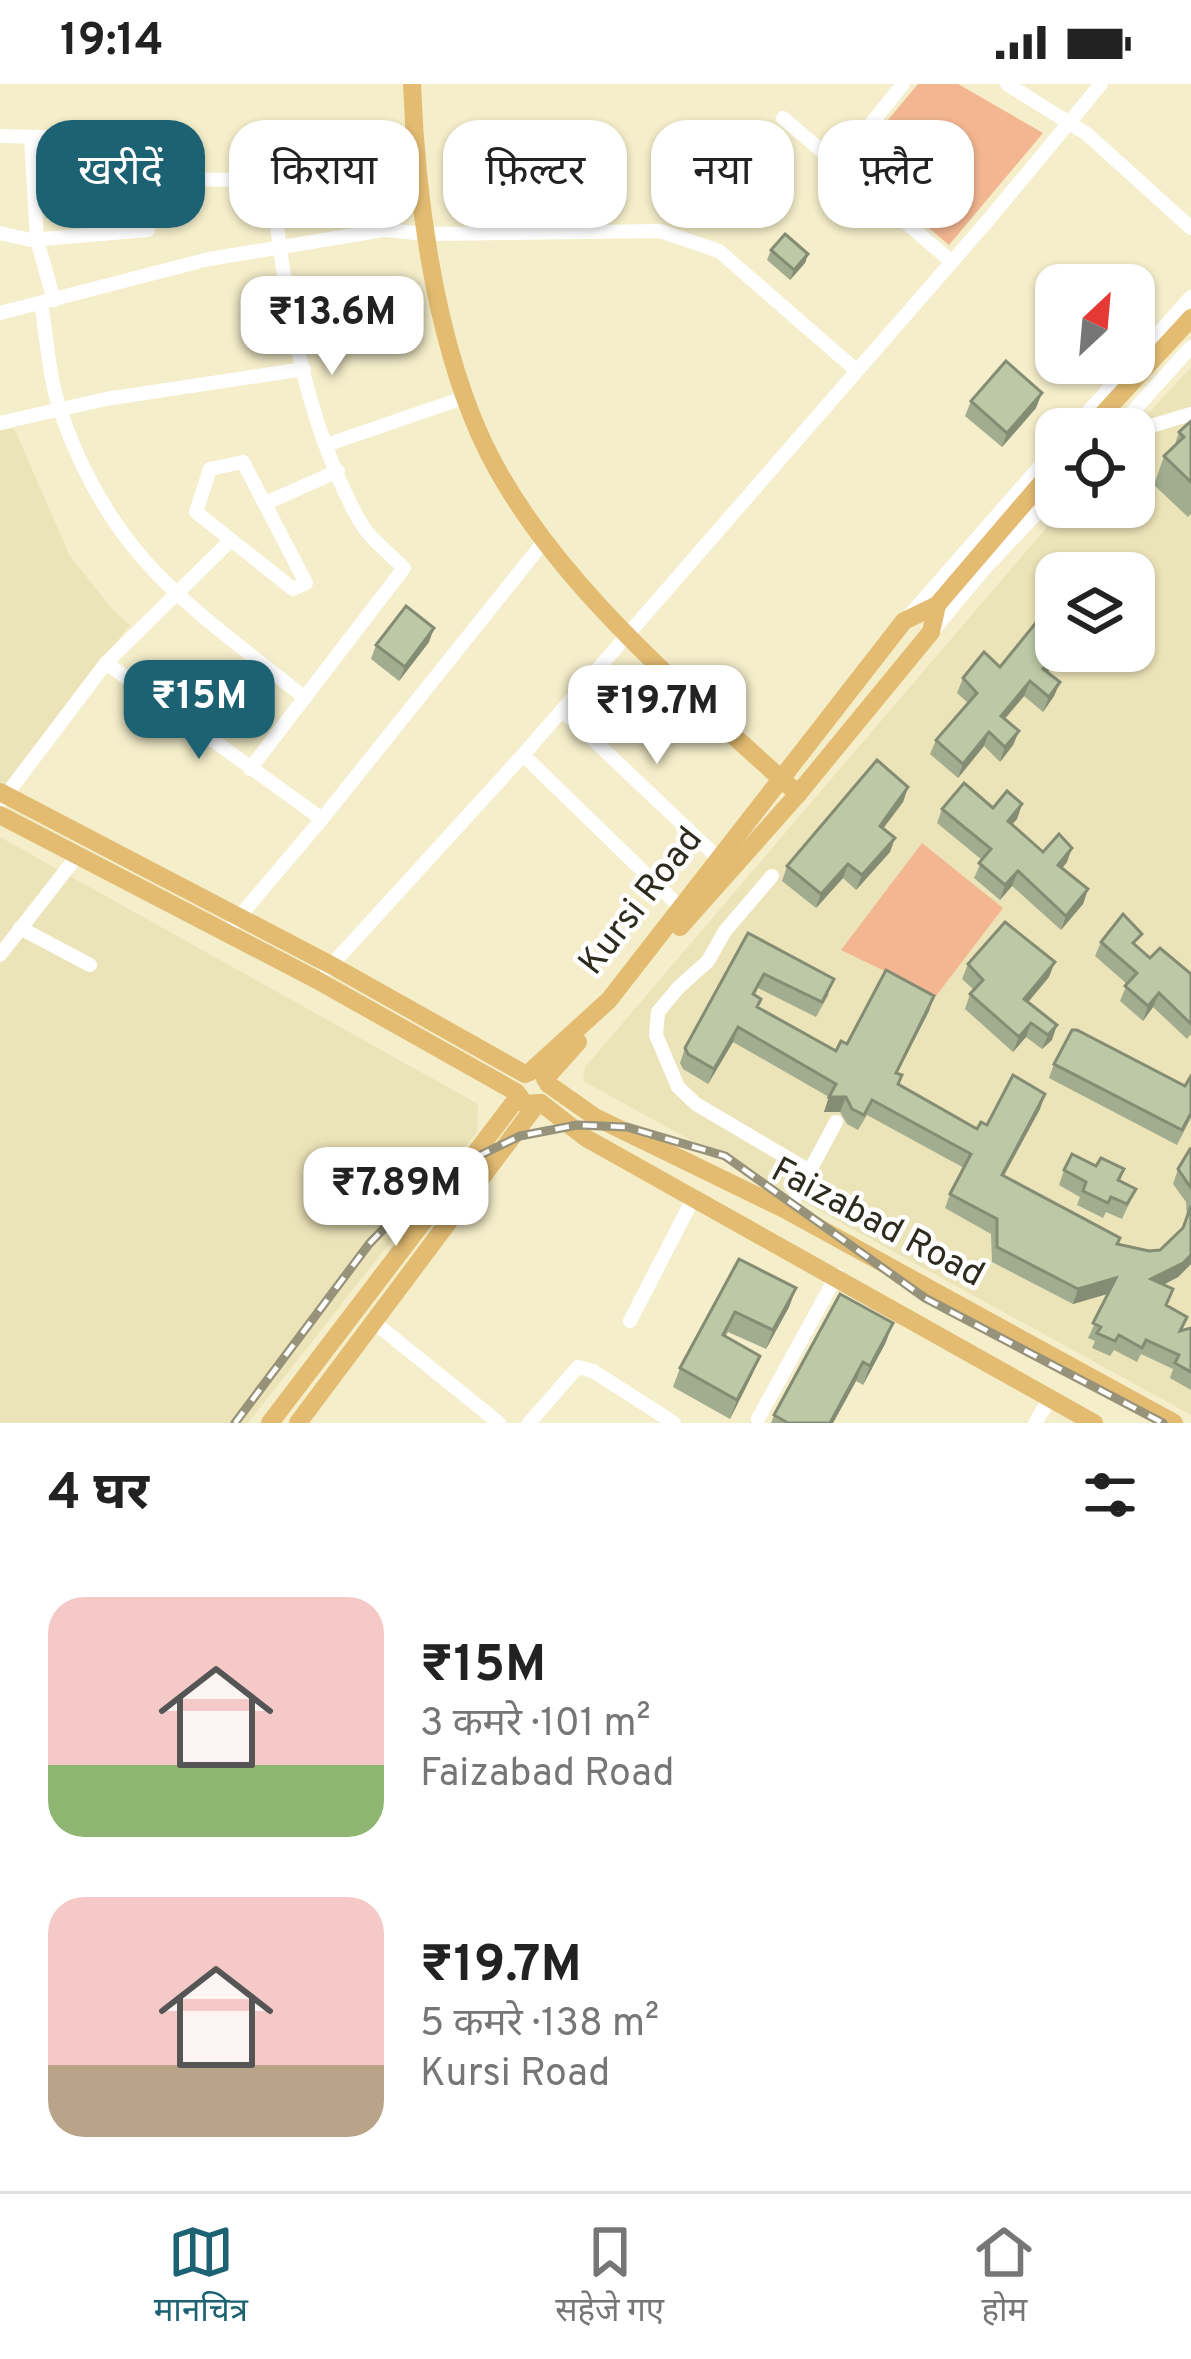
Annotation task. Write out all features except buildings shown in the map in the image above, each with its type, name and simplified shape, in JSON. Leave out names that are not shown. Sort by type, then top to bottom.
[{"type":"main road","points":[[412,84],[427,234],[449,348],[478,433],[506,485],[626,634],[798,794]]},
{"type":"main road","points":[[1108,408],[1191,318]]},
{"type":"main road","name":"Kursi Road","points":[[532,1088],[609,1000],[904,621],[937,604],[1035,491]]},
{"type":"main road","name":"Kursi Road","points":[[532,1088],[798,794],[931,632],[937,604]]},
{"type":"main road","name":"Faizabad Road","points":[[1,796],[532,1088],[788,1211],[1174,1423]]},
{"type":"main road","name":"Faizabad Road","points":[[0,815],[77,856],[232,925]]},
{"type":"main road","points":[[298,1423],[374,1323],[532,1088]]},
{"type":"main road","points":[[270,1423],[532,1088]]},
{"type":"main road","name":"Faizabad Road","points":[[532,1088],[586,1138],[1094,1423]]},
{"type":"street","points":[[874,120],[903,84]]},
{"type":"street","points":[[1006,84],[1070,122],[1191,228]]},
{"type":"street","points":[[324,973],[523,755],[1101,84]]},
{"type":"street","points":[[783,118],[818,148]]},
{"type":"street","points":[[0,136],[36,138]]},
{"type":"street","points":[[31,138],[59,410],[95,495],[141,561],[176,597],[305,698]]},
{"type":"street","points":[[205,179],[265,180],[272,186],[278,245],[316,422],[361,525],[404,568],[250,769]]},
{"type":"street","points":[[912,228],[952,262]]},
{"type":"street","points":[[0,233],[38,240],[148,230]]},
{"type":"street","points":[[0,313],[278,245],[384,230],[427,234],[660,231],[719,251],[857,371]]},
{"type":"street","points":[[1155,337],[1191,297]]},
{"type":"street","points":[[1136,408],[1191,347]]},
{"type":"street","points":[[0,423],[304,369]]},
{"type":"street","points":[[1092,408],[1113,384]]},
{"type":"street","points":[[326,445],[466,397]]},
{"type":"street","points":[[1155,425],[1191,414]]},
{"type":"street","points":[[243,462],[266,503],[306,583],[293,589],[196,512],[210,469],[243,462]]},
{"type":"street","points":[[266,503],[338,471]]},
{"type":"street","points":[[904,621],[1035,472]]},
{"type":"street","points":[[931,632],[1035,515]]},
{"type":"street","points":[[232,925],[546,539]]},
{"type":"street","points":[[1,796],[106,662],[231,540]]},
{"type":"street","points":[[106,662],[322,819]]},
{"type":"street","points":[[562,710],[719,860]]},
{"type":"street","points":[[523,755],[681,908]]},
{"type":"street","points":[[0,955],[77,856]]},
{"type":"street","points":[[772,876],[724,931],[708,961],[658,1012],[656,1036],[678,1087],[697,1104],[808,1171]]},
{"type":"street","points":[[20,928],[91,965]]},
{"type":"street","points":[[788,1211],[836,1122]]},
{"type":"street","points":[[630,1321],[694,1197]]},
{"type":"street","points":[[758,1419],[837,1276]]},
{"type":"street","points":[[374,1323],[499,1423]]},
{"type":"street","points":[[529,1423],[578,1367],[593,1371],[674,1423]]},
{"type":"street","points":[[1035,1423],[1049,1400]]},
{"type":"shaded area","points":[[918,84],[958,84],[1043,133],[974,215],[974,120],[888,120]]},
{"type":"shaded area","points":[[929,228],[963,228],[949,245]]},
{"type":"shaded area","points":[[1191,367],[1191,1415],[583,1081],[585,1067],[1046,528],[1155,528],[1153,408]]},
{"type":"shaded area","points":[[14,428],[70,556],[130,625],[5,784],[0,782],[0,431]]},
{"type":"shaded area","points":[[0,837],[478,1104],[477,1132],[248,1423],[0,1423]]},
{"type":"shaded area","points":[[922,843],[1003,908],[936,996],[841,950]]},
{"type":"railway","points":[[235,1423],[369,1244],[433,1178],[520,1136],[577,1125],[627,1127],[725,1156],[925,1298],[1163,1423]]}]
